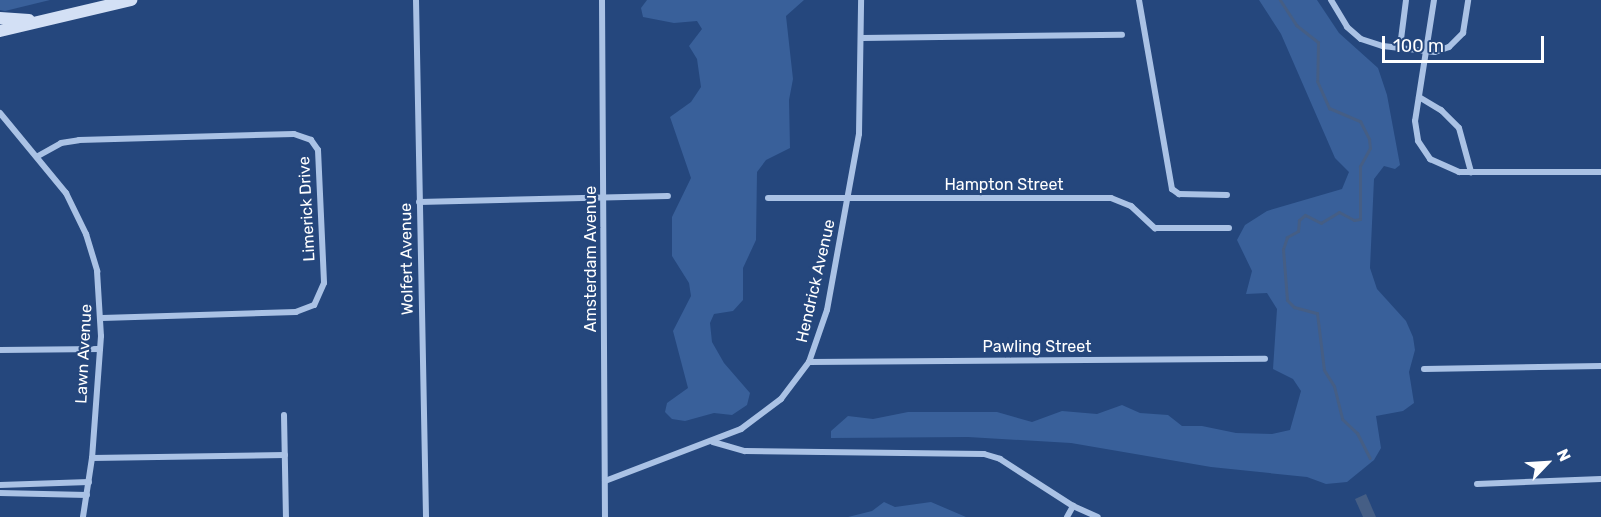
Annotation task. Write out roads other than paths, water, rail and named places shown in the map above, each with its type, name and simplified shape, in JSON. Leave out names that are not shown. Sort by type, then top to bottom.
[{"type":"main road","points":[[0,32],[131,0]]},
{"type":"main road","points":[[0,18],[42,21]]},
{"type":"street","name":"Wolfert Avenue","points":[[416,0],[426,517]]},
{"type":"street","name":"Amsterdam Avenue","points":[[602,0],[605,517]]},
{"type":"street","name":"Hendrick Avenue","points":[[605,481],[713,442],[767,412],[809,362],[827,310],[861,122],[861,0]]},
{"type":"street","points":[[1139,0],[1172,189],[1179,194],[1227,195]]},
{"type":"street","points":[[1331,0],[1357,36],[1400,47],[1428,51],[1442,51],[1460,37],[1467,20],[1468,0]]},
{"type":"street","points":[[1400,47],[1406,0]]},
{"type":"street","points":[[1434,0],[1416,128],[1425,153],[1443,167],[1471,172],[1601,172]]},
{"type":"street","points":[[862,38],[1122,35]]},
{"type":"street","points":[[1419,97],[1441,110],[1459,128],[1471,172]]},
{"type":"street","name":"Lawn Avenue","points":[[0,113],[38,156],[66,193],[86,234],[97,271],[102,318],[92,458],[83,517]]},
{"type":"street","name":"Limerick Drive","points":[[38,156],[61,143],[79,140],[282,134],[307,137],[318,150],[324,283],[314,305],[296,312],[102,318]]},
{"type":"street","points":[[419,202],[604,201],[668,196]]},
{"type":"street","name":"Hampton Street","points":[[768,198],[848,200],[1111,198],[1131,206],[1155,228],[1229,228]]},
{"type":"street","points":[[0,350],[100,349]]},
{"type":"street","name":"Pawling Street","points":[[809,362],[1264,359]]},
{"type":"street","points":[[1424,369],[1601,366]]},
{"type":"street","points":[[284,415],[286,517]]},
{"type":"street","points":[[713,442],[745,452],[984,454],[1008,464],[1073,506],[1098,517]]},
{"type":"street","points":[[92,458],[285,454]]},
{"type":"street","points":[[1477,484],[1601,479]]},
{"type":"street","points":[[0,485],[89,482]]},
{"type":"street","points":[[0,492],[87,495]]},
{"type":"street","points":[[1067,517],[1073,506]]},
{"type":"waterway","points":[[1280,0],[1296,25],[1318,42],[1317,81],[1329,108],[1360,121],[1369,139],[1370,148],[1360,166],[1360,219],[1354,220],[1339,212],[1321,223],[1305,215],[1299,220],[1298,231],[1287,237],[1283,249],[1287,300],[1294,307],[1317,313],[1324,370],[1334,386],[1342,419],[1357,433],[1370,458]]}]
